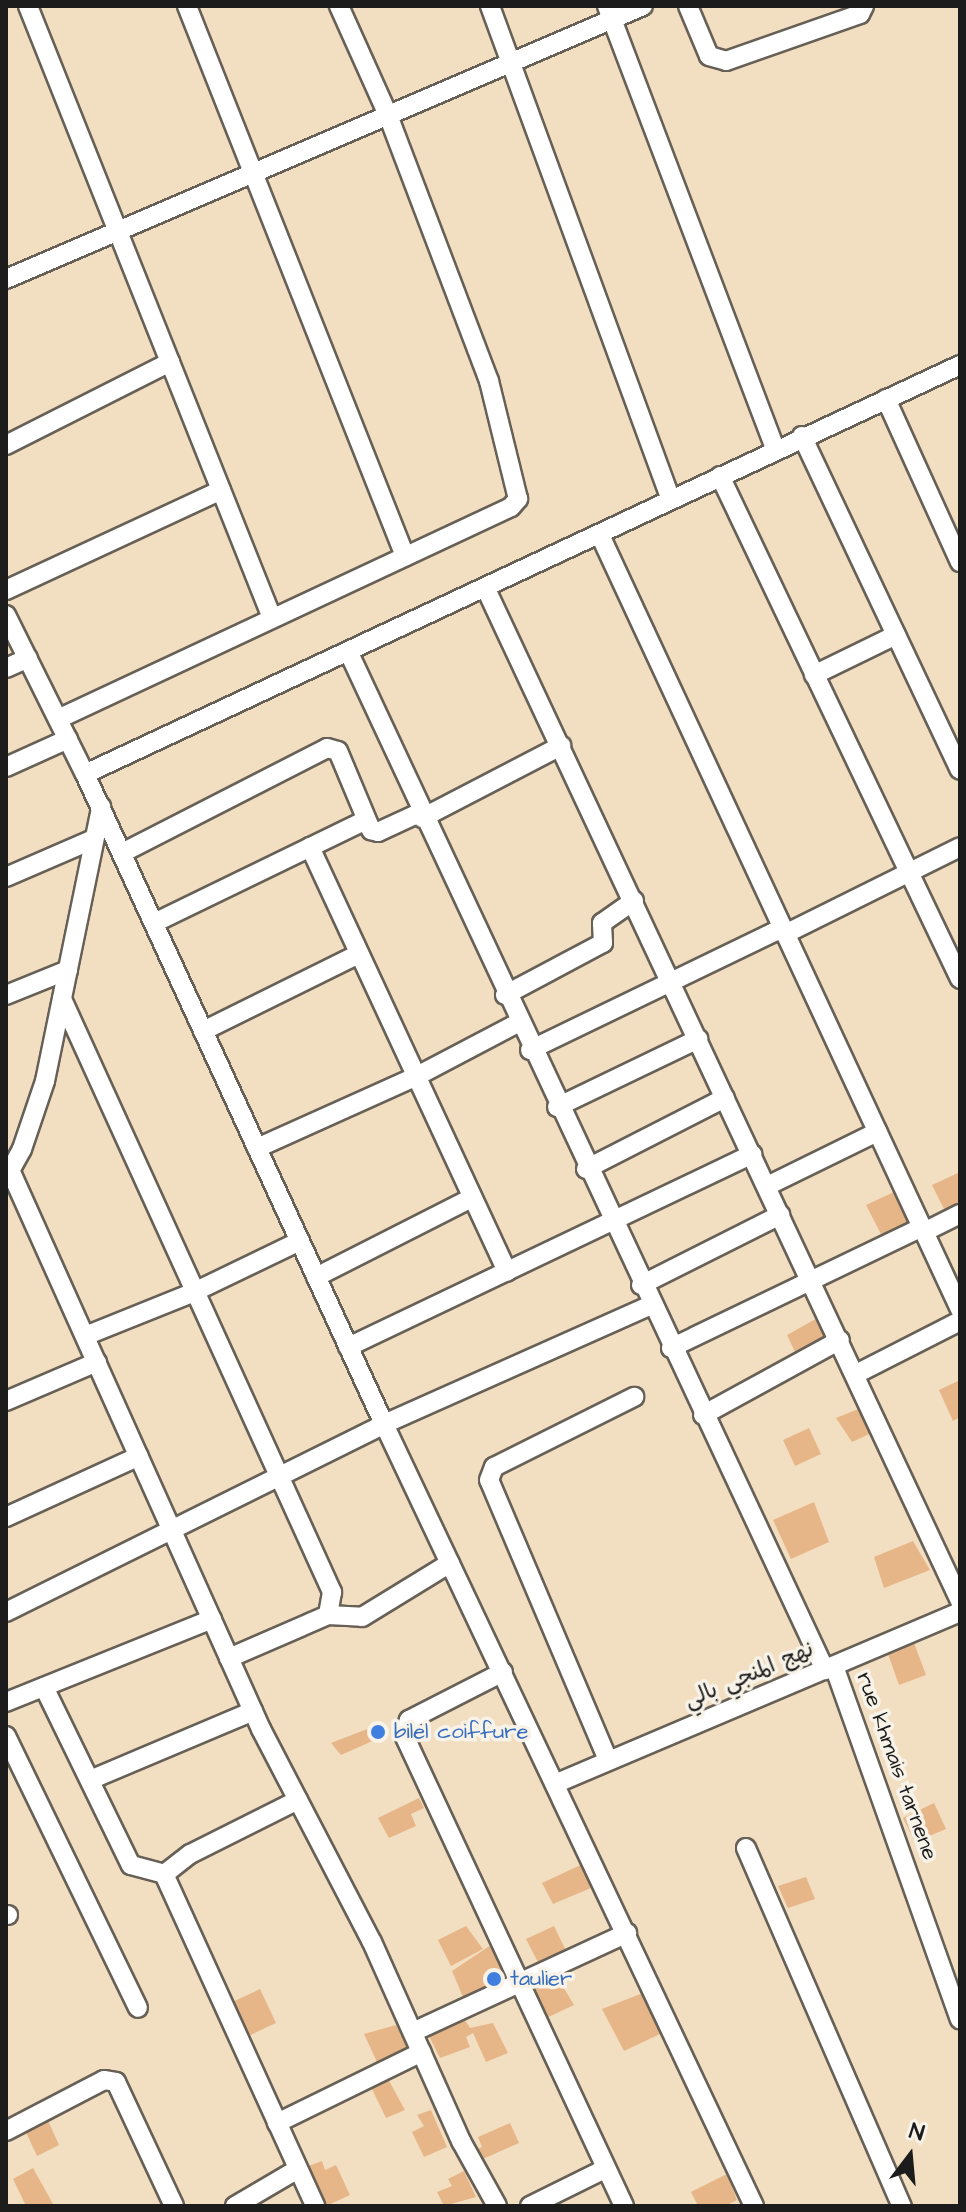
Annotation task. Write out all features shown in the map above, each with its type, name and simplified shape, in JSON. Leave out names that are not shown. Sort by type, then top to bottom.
[{"type":"street","points":[[28,6],[272,618]]},
{"type":"street","points":[[187,6],[405,556]]},
{"type":"street","points":[[58,719],[511,507],[519,490],[489,381],[388,115],[339,6]]},
{"type":"street","points":[[490,6],[671,500]]},
{"type":"street","points":[[6,279],[511,63],[610,13],[643,6]]},
{"type":"street","points":[[688,6],[709,56],[726,61],[860,14],[864,6]]},
{"type":"street","points":[[610,13],[775,449]]},
{"type":"street","points":[[6,445],[170,362]]},
{"type":"street","points":[[85,774],[486,589],[802,436],[960,365]]},
{"type":"street","points":[[886,399],[960,562]]},
{"type":"street","points":[[802,436],[960,770]]},
{"type":"street","points":[[720,476],[960,979]]},
{"type":"street","points":[[6,590],[221,490]]},
{"type":"street","points":[[600,535],[960,1309]]},
{"type":"street","points":[[486,589],[960,1601]]},
{"type":"street","points":[[6,615],[101,807],[348,1347],[557,1783],[754,2206]]},
{"type":"street","points":[[814,675],[896,635]]},
{"type":"street","name":"rue khmais tarnene","points":[[349,653],[420,816],[586,1169],[703,1415],[829,1668],[960,2019]]},
{"type":"street","points":[[6,668],[28,658]]},
{"type":"street","points":[[6,767],[68,739]]},
{"type":"street","points":[[122,853],[327,748],[338,751],[366,820],[378,832],[420,816],[561,746]]},
{"type":"street","points":[[101,807],[41,1094],[8,1174],[97,1362],[253,1711],[497,2206]]},
{"type":"street","points":[[154,923],[366,820]]},
{"type":"street","points":[[6,877],[94,839]]},
{"type":"street","points":[[310,847],[507,1272]]},
{"type":"street","points":[[530,1050],[670,980],[784,931],[960,847]]},
{"type":"street","points":[[505,995],[603,943],[605,919],[634,901]]},
{"type":"street","points":[[203,1031],[359,954]]},
{"type":"street","points":[[6,995],[68,970]]},
{"type":"street","points":[[62,999],[192,1293],[332,1592],[328,1615]]},
{"type":"street","points":[[257,1148],[415,1077],[518,1023]]},
{"type":"street","points":[[557,1107],[698,1039]]},
{"type":"street","points":[[586,1169],[725,1098]]},
{"type":"street","points":[[767,1186],[877,1132]]},
{"type":"street","points":[[348,1347],[752,1154]]},
{"type":"street","points":[[316,1277],[472,1198]]},
{"type":"street","points":[[671,1348],[810,1279],[960,1214]]},
{"type":"street","points":[[641,1285],[780,1215]]},
{"type":"street","points":[[85,1336],[192,1293],[300,1241]]},
{"type":"street","points":[[6,1612],[281,1478],[384,1424],[651,1305]]},
{"type":"street","points":[[856,1374],[960,1321]]},
{"type":"street","points":[[703,1415],[840,1340]]},
{"type":"street","points":[[6,1401],[97,1362]]},
{"type":"street","points":[[608,1760],[489,1480],[494,1467],[634,1397]]},
{"type":"street","points":[[6,1517],[139,1456]]},
{"type":"street","points":[[229,1658],[328,1615],[362,1617],[450,1563]]},
{"type":"street","name":"نهج المنجي بالي","points":[[557,1783],[960,1612]]},
{"type":"street","points":[[6,1702],[212,1619]]},
{"type":"street","points":[[503,1672],[409,1720],[404,1735],[624,2206]]},
{"type":"street","points":[[44,1687],[131,1865],[164,1874]]},
{"type":"street","points":[[90,1780],[253,1711]]},
{"type":"street","points":[[6,1736],[138,2008]]},
{"type":"street","points":[[164,1874],[190,1854],[298,1800]]},
{"type":"street","points":[[746,1848],[902,2206]]},
{"type":"street","points":[[164,1874],[315,2206]]},
{"type":"street","points":[[413,2032],[627,1933]]},
{"type":"street","points":[[277,2123],[422,2052]]},
{"type":"street","points":[[6,2131],[84,2089],[112,2080],[120,2085],[174,2206]]},
{"type":"street","points":[[235,2206],[298,2169]]},
{"type":"street","points":[[530,2206],[605,2169]]},
{"type":"building","points":[[960,1172],[960,1203],[944,1209],[932,1185]]},
{"type":"building","points":[[894,1192],[911,1224],[882,1236],[866,1205]]},
{"type":"building","points":[[821,1316],[833,1341],[798,1358],[787,1335]]},
{"type":"building","points":[[960,1380],[960,1417],[953,1421],[939,1390]]},
{"type":"building","points":[[866,1406],[878,1430],[852,1442],[836,1418]]},
{"type":"building","points":[[809,1428],[821,1454],[795,1466],[783,1440]]},
{"type":"building","points":[[814,1502],[829,1542],[791,1559],[773,1520]]},
{"type":"building","points":[[913,1541],[930,1570],[884,1588],[874,1557]]},
{"type":"building","points":[[914,1643],[926,1675],[899,1685],[888,1654]]},
{"type":"building","points":[[383,1723],[388,1734],[341,1755],[331,1743]]},
{"type":"building","points":[[419,1798],[424,1808],[411,1814],[416,1826],[389,1838],[378,1818]]},
{"type":"building","points":[[934,1803],[946,1829],[915,1842],[903,1818]]},
{"type":"building","points":[[587,1862],[598,1885],[553,1904],[542,1883]]},
{"type":"building","points":[[806,1877],[815,1899],[788,1908],[778,1886]]},
{"type":"building","points":[[466,1926],[483,1949],[451,1966],[438,1940]]},
{"type":"building","points":[[554,1926],[568,1955],[541,1968],[526,1939]]},
{"type":"building","points":[[491,1945],[509,1977],[463,1997],[452,1971]]},
{"type":"building","points":[[556,1975],[574,2005],[542,2020],[525,1989]]},
{"type":"building","points":[[260,1989],[276,2023],[242,2039],[226,2005]]},
{"type":"building","points":[[643,1993],[662,2033],[624,2051],[602,2009]]},
{"type":"building","points":[[465,2020],[470,2028],[493,2023],[508,2053],[486,2062],[473,2033],[466,2037],[470,2047],[440,2058],[429,2036]]},
{"type":"building","points":[[396,2025],[411,2054],[391,2063],[388,2057],[377,2062],[364,2034]]},
{"type":"building","points":[[388,2079],[405,2110],[386,2118],[371,2087]]},
{"type":"building","points":[[431,2110],[447,2147],[424,2157],[412,2132],[424,2126],[417,2115]]},
{"type":"building","points":[[45,2114],[59,2145],[37,2156],[23,2126]]},
{"type":"building","points":[[510,2123],[519,2143],[476,2162],[472,2151],[482,2147],[478,2137]]},
{"type":"building","points":[[322,2161],[325,2170],[336,2165],[350,2195],[326,2206],[306,2167]]},
{"type":"building","points":[[33,2168],[53,2204],[26,2206],[13,2179]]},
{"type":"building","points":[[464,2171],[476,2197],[444,2206],[437,2192],[452,2186],[448,2179]]},
{"type":"building","points":[[727,2174],[737,2200],[725,2206],[698,2206],[691,2192]]},
{"type":"place","name":"bilel coiffure","points":[[378,1732]]},
{"type":"place","name":"taulier","points":[[494,1979]]}]
